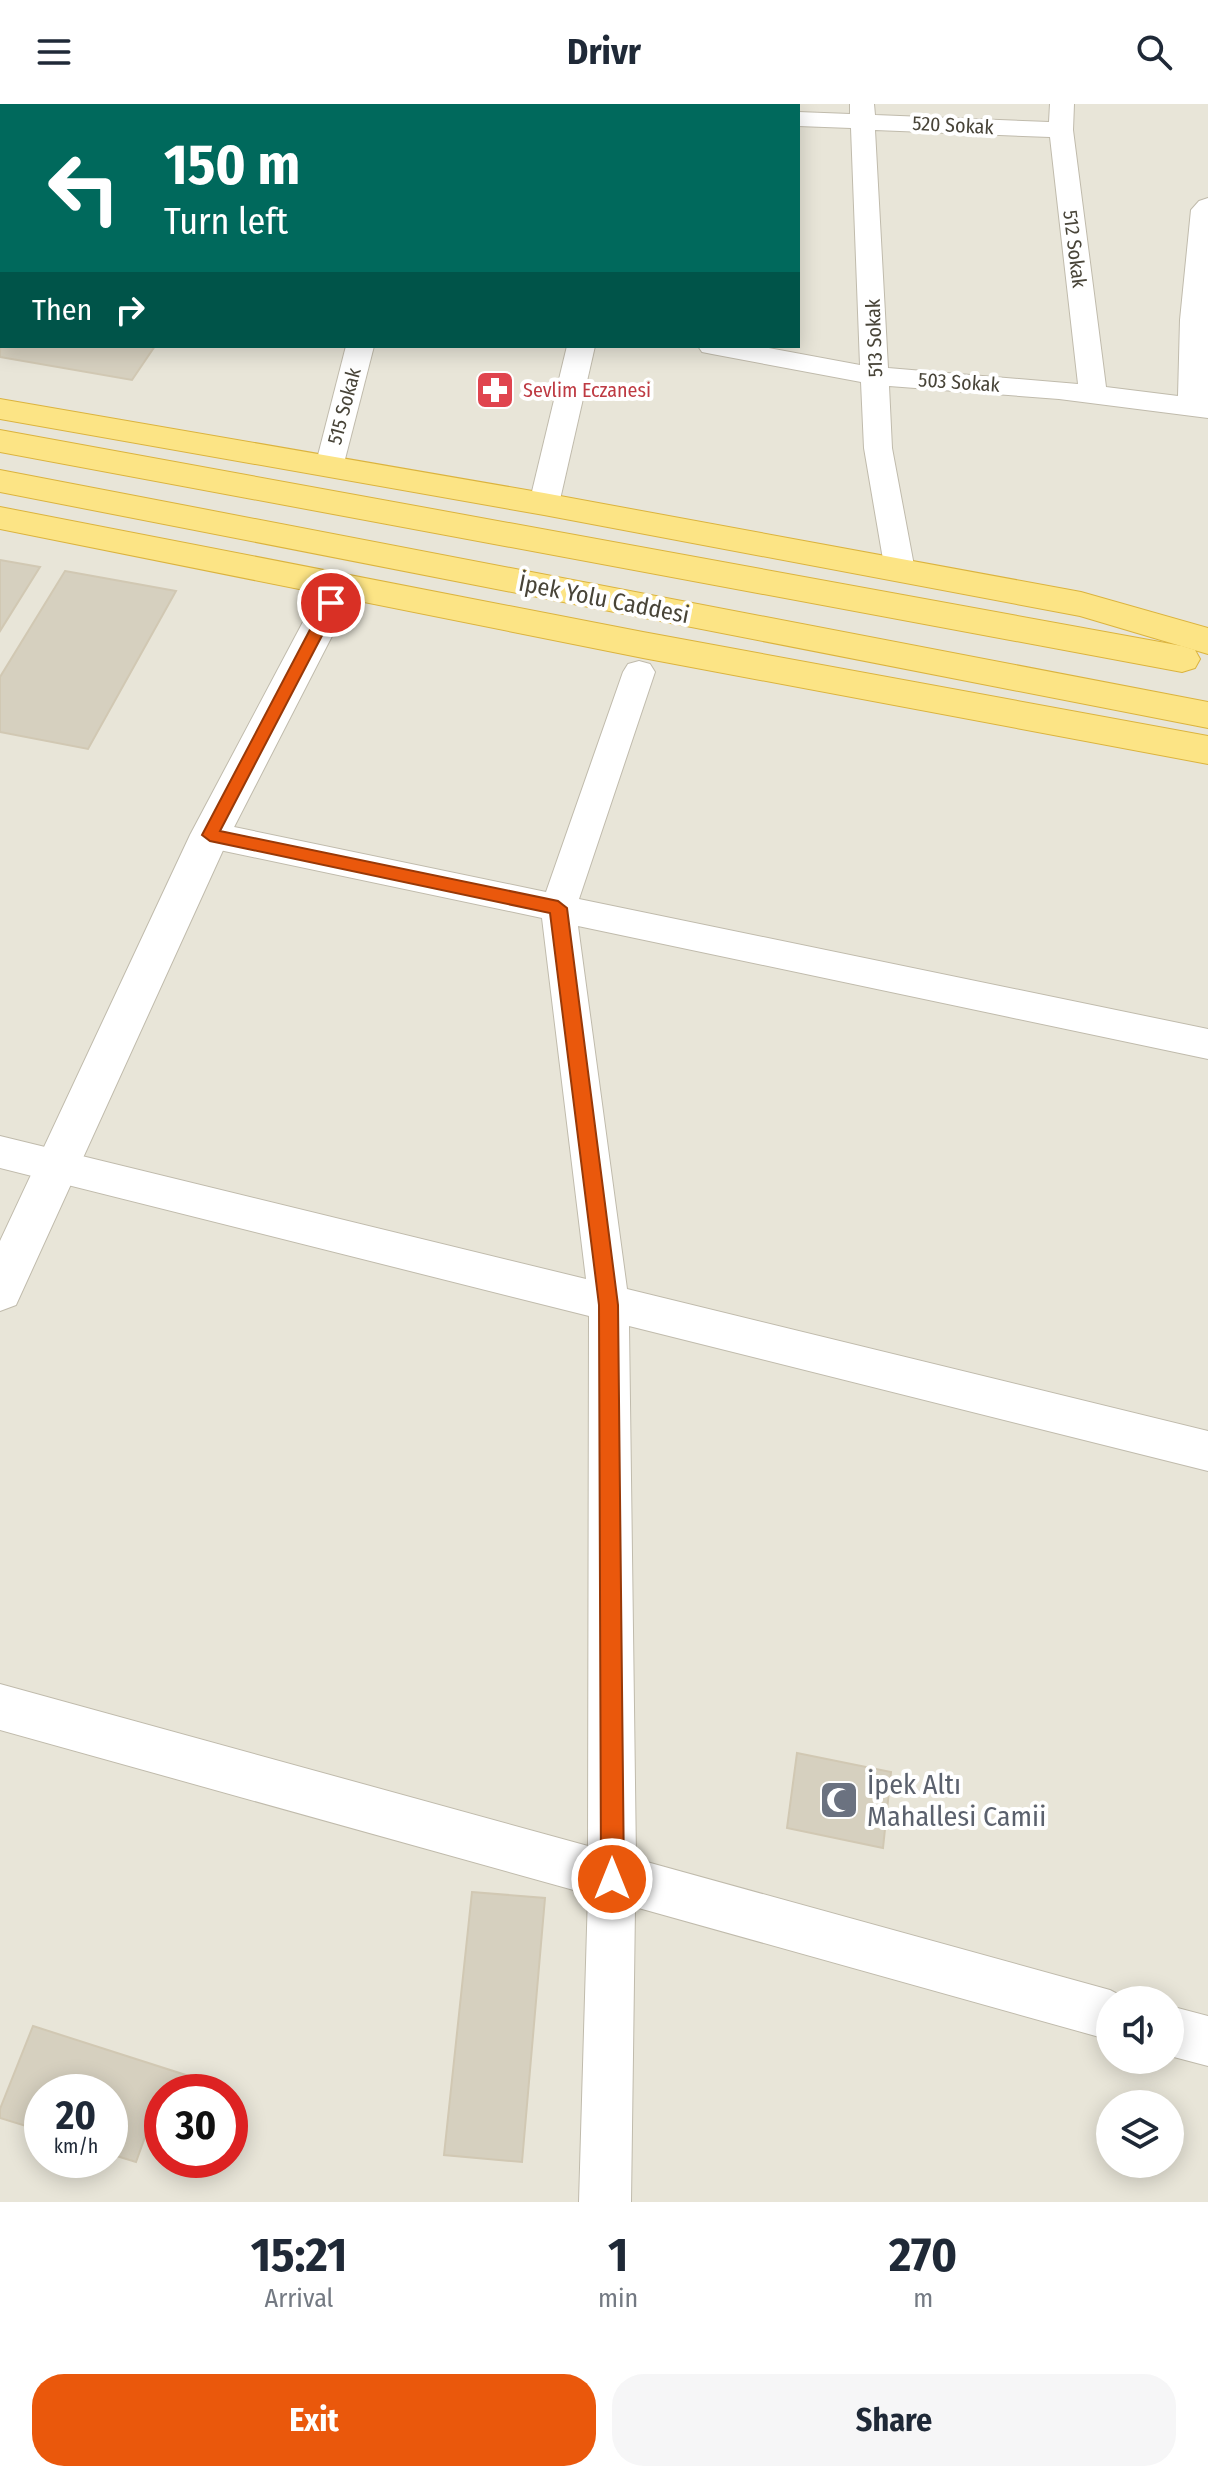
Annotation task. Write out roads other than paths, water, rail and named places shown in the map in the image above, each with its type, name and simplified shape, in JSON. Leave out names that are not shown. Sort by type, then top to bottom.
[{"type":"highway","points":[[0,409],[544,504],[1081,604],[1208,641]]},
{"type":"highway","name":"İpek Yolu Caddesi","points":[[0,441],[1208,664]]},
{"type":"highway","name":"İpek Yolu Caddesi","points":[[0,481],[1208,715]]},
{"type":"highway","points":[[0,518],[643,645],[1208,750]]},
{"type":"street","name":"520 Sokak","points":[[800,119],[863,112],[1061,117]]},
{"type":"street","name":"513 Sokak","points":[[863,112],[878,448],[900,571]]},
{"type":"street","name":"512 Sokak","points":[[1061,117],[1093,394]]},
{"type":"street","points":[[1200,408],[1193,320],[1204,210],[1208,206]]},
{"type":"street","name":"515 Sokak","points":[[329,467],[359,348]]},
{"type":"street","points":[[544,504],[581,348]]},
{"type":"street","name":"503 Sokak","points":[[723,348],[875,376],[1093,394],[1200,408]]},
{"type":"street","points":[[0,1290],[210,835],[331,603]]},
{"type":"street","points":[[605,2202],[612,1879],[609,1305],[558,908],[639,672]]},
{"type":"street","points":[[210,835],[1208,1044]]},
{"type":"street","points":[[0,1152],[1208,1451]]},
{"type":"street","points":[[0,1707],[1096,2011]]},
{"type":"street","points":[[1184,2035],[1208,2041]]},
{"type":"place","name":"Sevlim Eczanesi","points":[[495,390]]},
{"type":"place","name":"İpek Altı Mahallesi Camii","points":[[839,1800]]}]
